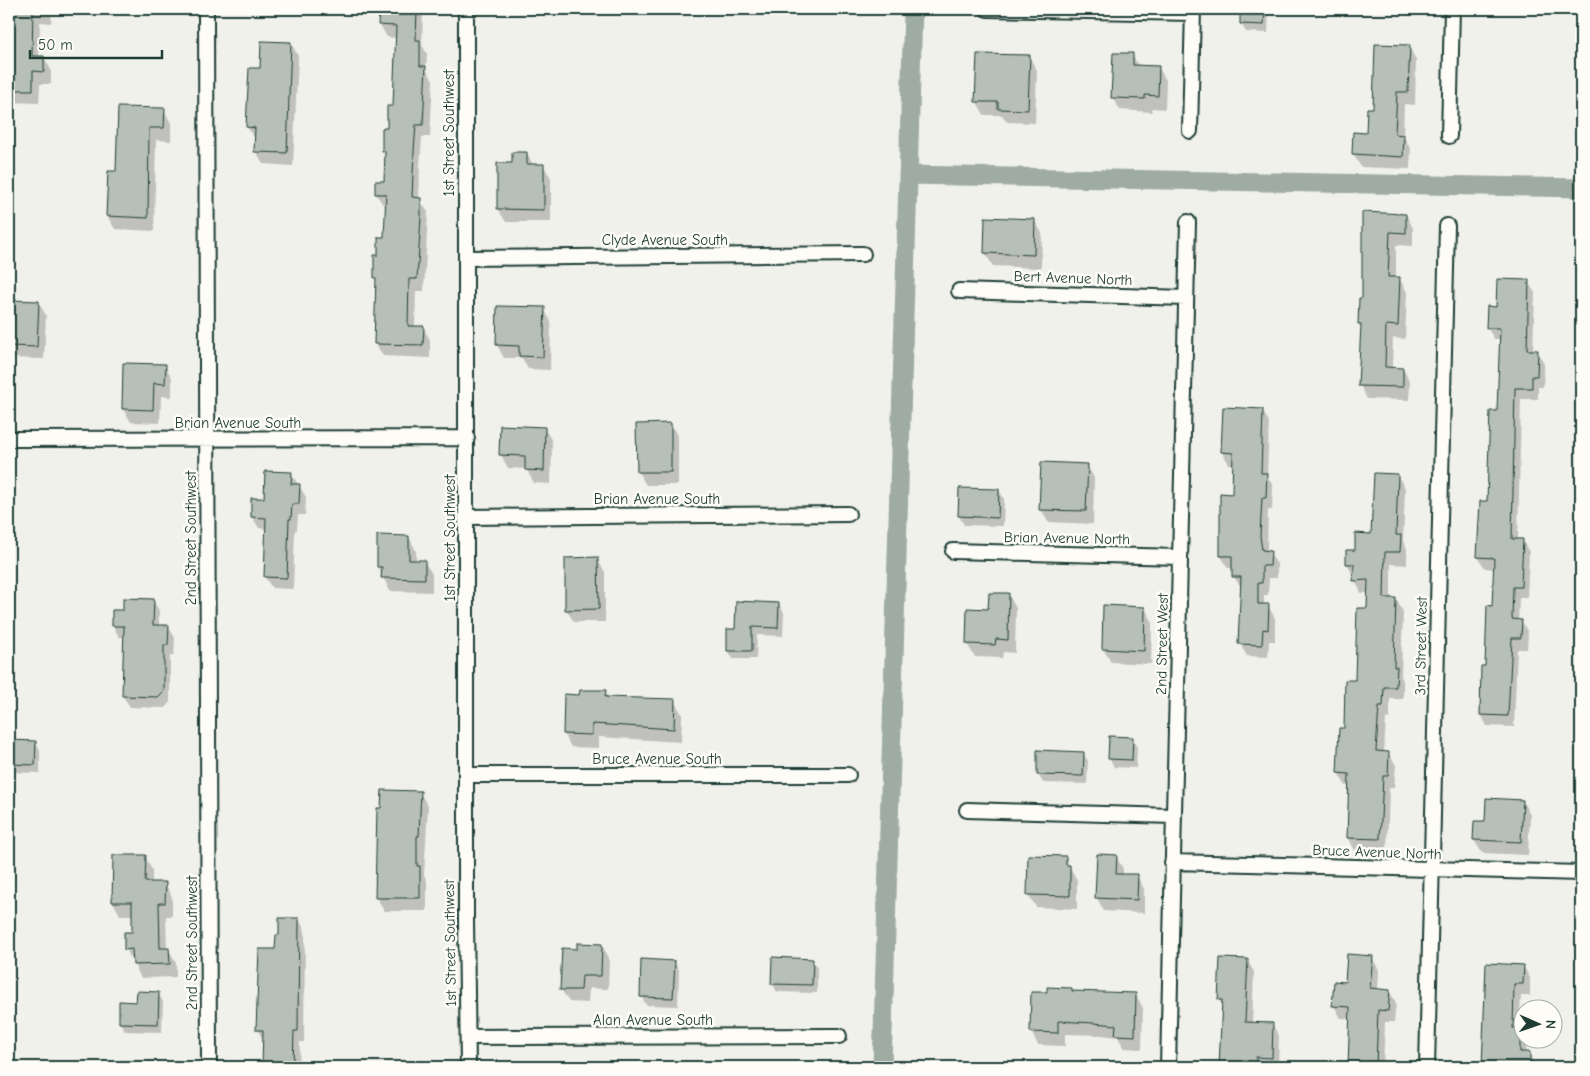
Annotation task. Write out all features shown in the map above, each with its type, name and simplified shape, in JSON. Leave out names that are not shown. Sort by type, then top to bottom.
[{"type":"street","name":"2nd Street Southwest","points":[[206,9],[209,1067]]},
{"type":"street","name":"1st Street Southwest","points":[[466,9],[468,1067]]},
{"type":"street","points":[[987,9],[1193,11],[1190,131]]},
{"type":"street","points":[[1449,136],[1452,9]]},
{"type":"street","name":"2nd Street West","points":[[1168,1067],[1188,222]]},
{"type":"street","name":"3rd Street West","points":[[1427,1067],[1448,226]]},
{"type":"street","name":"Clyde Avenue South","points":[[466,258],[863,254]]},
{"type":"street","name":"Bert Avenue North","points":[[960,291],[1186,298]]},
{"type":"street","name":"Brian Avenue South","points":[[9,439],[467,438]]},
{"type":"street","name":"Brian Avenue South","points":[[467,517],[848,514]]},
{"type":"street","name":"Brian Avenue North","points":[[953,551],[1179,557]]},
{"type":"street","name":"Bruce Avenue South","points":[[466,775],[848,775]]},
{"type":"street","points":[[967,810],[1173,816]]},
{"type":"street","name":"Bruce Avenue North","points":[[1172,862],[1581,873]]},
{"type":"street","name":"Alan Avenue South","points":[[468,1037],[839,1036]]},
{"type":"building","points":[[9,9],[33,9],[32,56],[44,56],[44,72],[33,71],[33,90],[9,90]]},
{"type":"building","points":[[379,9],[417,9],[416,40],[420,40],[420,66],[426,66],[423,125],[416,125],[414,151],[412,197],[421,198],[421,217],[417,279],[409,279],[408,326],[424,326],[423,345],[374,344],[376,278],[374,278],[374,255],[378,255],[378,237],[384,237],[386,194],[375,194],[375,181],[384,181],[385,151],[382,151],[382,128],[387,128],[387,106],[393,106],[396,26],[378,25]]},
{"type":"building","points":[[1240,9],[1265,9],[1264,25],[1240,24]]},
{"type":"building","points":[[261,41],[291,42],[287,153],[254,152],[255,128],[246,127],[249,68],[260,68]]},
{"type":"building","points":[[1375,44],[1410,45],[1408,92],[1397,92],[1395,134],[1404,135],[1403,157],[1352,154],[1353,132],[1366,133],[1367,108],[1373,108]]},
{"type":"building","points":[[1113,53],[1133,53],[1133,65],[1159,66],[1158,96],[1145,95],[1145,99],[1111,98]]},
{"type":"building","points":[[977,54],[1030,55],[1028,110],[998,109],[998,102],[975,102]]},
{"type":"building","points":[[118,107],[165,108],[164,128],[149,128],[148,218],[106,216],[108,171],[116,171]]},
{"type":"building","points":[[512,152],[527,152],[527,164],[544,164],[544,210],[497,209],[497,163],[512,163]]},
{"type":"building","points":[[1362,212],[1406,214],[1406,233],[1390,232],[1388,277],[1400,277],[1398,326],[1386,325],[1385,367],[1403,368],[1403,387],[1358,386],[1361,324],[1358,324],[1359,298],[1362,298]]},
{"type":"building","points":[[985,217],[1035,219],[1034,255],[984,253]]},
{"type":"building","points":[[1497,279],[1529,280],[1527,350],[1538,350],[1537,376],[1532,376],[1532,388],[1515,388],[1512,539],[1523,539],[1521,587],[1513,587],[1512,619],[1522,620],[1521,638],[1512,638],[1508,716],[1480,715],[1481,666],[1485,666],[1487,605],[1492,606],[1494,558],[1477,557],[1480,501],[1487,501],[1490,411],[1497,411],[1500,328],[1486,328],[1487,306],[1496,307]]},
{"type":"building","points":[[9,300],[39,301],[37,347],[9,346]]},
{"type":"building","points":[[497,306],[545,307],[543,357],[519,356],[519,346],[496,345]]},
{"type":"building","points":[[123,363],[166,364],[165,384],[154,383],[153,410],[122,409]]},
{"type":"building","points":[[1223,407],[1263,409],[1261,473],[1267,473],[1266,498],[1262,498],[1260,536],[1262,550],[1271,551],[1270,566],[1262,566],[1262,583],[1258,583],[1258,604],[1269,604],[1268,630],[1263,629],[1262,645],[1238,644],[1241,577],[1232,577],[1232,556],[1220,556],[1220,493],[1232,494],[1233,453],[1221,452]]},
{"type":"building","points":[[671,423],[671,472],[637,472],[636,424]]},
{"type":"building","points":[[500,425],[545,427],[544,471],[525,470],[525,456],[499,455]]},
{"type":"building","points":[[1041,462],[1088,464],[1086,511],[1039,510]]},
{"type":"building","points":[[265,471],[292,472],[291,484],[300,484],[299,504],[292,504],[291,519],[289,519],[287,578],[264,577],[266,518],[251,517],[251,498],[264,498]]},
{"type":"building","points":[[1374,473],[1398,474],[1396,535],[1401,535],[1400,552],[1385,552],[1384,598],[1396,598],[1394,667],[1397,667],[1396,687],[1384,687],[1383,706],[1379,706],[1376,751],[1389,752],[1388,776],[1383,776],[1380,839],[1347,838],[1349,774],[1337,773],[1339,728],[1344,728],[1345,680],[1355,680],[1357,608],[1367,608],[1368,580],[1353,581],[1354,564],[1346,564],[1346,550],[1355,550],[1355,533],[1371,534]]},
{"type":"building","points":[[959,488],[999,489],[998,518],[958,516]]},
{"type":"building","points":[[377,535],[409,536],[409,560],[425,560],[425,579],[381,578],[382,567],[377,567]]},
{"type":"building","points":[[598,557],[599,609],[565,610],[565,558]]},
{"type":"building","points":[[989,593],[1009,593],[1008,640],[996,639],[995,645],[966,644],[967,608],[988,609]]},
{"type":"building","points":[[123,598],[154,599],[153,625],[169,625],[168,645],[164,645],[164,691],[158,697],[122,696],[124,626],[112,626],[112,610],[123,610]]},
{"type":"building","points":[[736,601],[779,603],[778,628],[752,627],[752,651],[727,651],[727,629],[735,629]]},
{"type":"building","points":[[1103,605],[1145,607],[1144,651],[1102,649]]},
{"type":"building","points":[[580,690],[606,690],[605,697],[675,699],[674,729],[592,724],[592,735],[563,734],[564,694],[579,695]]},
{"type":"building","points":[[1109,736],[1133,737],[1132,760],[1108,759]]},
{"type":"building","points":[[9,740],[36,741],[35,765],[9,764]]},
{"type":"building","points":[[1037,750],[1084,752],[1083,776],[1037,775]]},
{"type":"building","points":[[382,790],[421,791],[419,836],[417,836],[417,866],[420,866],[420,898],[375,898],[377,808],[381,808]]},
{"type":"building","points":[[1486,798],[1523,800],[1521,842],[1473,840],[1474,821],[1485,821]]},
{"type":"building","points":[[1097,854],[1117,855],[1116,874],[1138,874],[1137,900],[1095,898]]},
{"type":"building","points":[[113,855],[146,855],[145,882],[166,882],[165,903],[159,903],[160,948],[169,948],[170,964],[133,965],[132,949],[124,950],[124,932],[132,932],[132,902],[112,902]]},
{"type":"building","points":[[1028,855],[1066,856],[1066,865],[1070,865],[1070,896],[1027,895]]},
{"type":"building","points":[[279,918],[299,918],[298,1031],[294,1031],[293,1067],[262,1067],[263,1030],[256,1030],[259,949],[275,949],[276,935],[279,935]]},
{"type":"building","points":[[577,943],[602,944],[601,976],[582,976],[581,990],[560,990],[562,948],[577,949]]},
{"type":"building","points":[[1347,954],[1373,956],[1370,988],[1390,990],[1388,1011],[1378,1010],[1376,1067],[1348,1067],[1350,1007],[1332,1006],[1334,981],[1345,982]]},
{"type":"building","points":[[772,957],[813,959],[812,985],[771,984]]},
{"type":"building","points":[[1220,958],[1248,959],[1245,1022],[1273,1023],[1272,1058],[1256,1057],[1256,1067],[1219,1067],[1222,1000],[1218,1000]]},
{"type":"building","points":[[641,959],[675,961],[673,998],[640,997]]},
{"type":"building","points":[[1486,963],[1524,965],[1523,984],[1514,984],[1514,998],[1512,998],[1512,1048],[1520,1048],[1520,1052],[1530,1052],[1530,1067],[1482,1067]]},
{"type":"building","points":[[1047,987],[1072,988],[1072,991],[1136,993],[1135,1036],[1115,1035],[1116,1025],[1058,1021],[1058,1033],[1030,1032],[1031,992],[1047,992]]},
{"type":"building","points":[[137,991],[159,992],[158,1024],[119,1023],[119,1001],[136,1002]]},
{"type":"waterway","points":[[882,1067],[913,9]]},
{"type":"waterway","points":[[908,175],[1581,188]]}]
